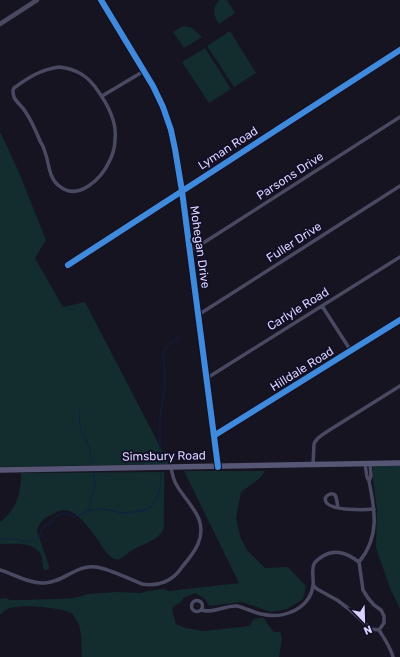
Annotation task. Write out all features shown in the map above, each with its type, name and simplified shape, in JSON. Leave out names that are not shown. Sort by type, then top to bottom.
[{"type":"main road","name":"Simsbury Road","points":[[0,470],[400,463]]},
{"type":"street","points":[[0,24],[37,0]]},
{"type":"street","name":"Mohegan Drive","points":[[101,0],[154,86],[171,130],[182,191],[218,467]]},
{"type":"street","name":"Lyman Road","points":[[68,265],[400,50]]},
{"type":"street","points":[[59,67],[68,68],[83,75],[92,82],[102,96],[115,127],[115,138],[110,160],[102,174],[88,187],[76,191],[65,190],[58,185],[53,178],[45,151],[25,111],[15,99],[12,91],[14,88],[36,74],[48,69],[59,67]]},
{"type":"street","points":[[102,96],[144,71]]},
{"type":"street","name":"Parsons Drive","points":[[190,251],[400,117]]},
{"type":"street","name":"Fuller Drive","points":[[198,315],[400,186]]},
{"type":"street","name":"Carlyle Road","points":[[207,378],[400,258]]},
{"type":"street","points":[[322,306],[351,352]]},
{"type":"street","name":"Hilldale Road","points":[[215,435],[351,352],[400,320]]},
{"type":"street","points":[[313,465],[314,442],[317,439],[400,386]]},
{"type":"street","points":[[368,464],[367,477],[374,510],[374,528],[371,543],[360,562],[363,590],[368,598],[381,610],[384,616],[384,622],[379,630]]},
{"type":"street","points":[[0,570],[43,584],[58,580],[75,570],[95,566],[147,585],[157,584],[172,579],[195,550],[201,531],[200,520],[175,483],[171,467]]},
{"type":"street","points":[[338,507],[349,510],[374,510]]},
{"type":"street","points":[[201,610],[208,612],[231,606],[274,616],[290,613],[303,606],[310,596],[313,585],[312,576],[314,564],[319,558],[334,552],[342,552],[360,562]]},
{"type":"street","points":[[313,585],[317,589],[338,600],[371,629],[379,630]]},
{"type":"street","points":[[379,630],[384,640],[389,645],[393,657]]},
{"type":"green space","points":[[219,0],[227,0],[235,13],[219,24],[215,18],[214,9]]},
{"type":"green space","points":[[185,26],[192,28],[202,37],[184,48],[173,32]]},
{"type":"green space","points":[[230,31],[256,73],[234,87],[207,46]]},
{"type":"green space","points":[[205,48],[231,89],[209,103],[182,62]]},
{"type":"green space","points":[[0,132],[18,170],[46,240],[35,258],[63,307],[85,302],[169,464],[0,467]]},
{"type":"green space","points":[[373,466],[400,466],[400,609],[390,588],[376,548],[377,509],[373,480]]},
{"type":"green space","points":[[184,471],[265,471],[260,478],[241,492],[236,518],[241,539],[247,550],[265,568],[288,567],[306,586],[303,599],[287,609],[271,612],[242,602],[209,606],[205,599],[195,593],[183,598],[181,602],[173,607],[172,610],[176,624],[186,628],[203,631],[250,626],[252,621],[255,619],[264,618],[274,632],[280,632],[282,638],[279,657],[82,657],[81,636],[78,622],[70,612],[48,607],[23,606],[9,608],[0,615],[0,599],[6,598],[10,600],[23,600],[74,598],[89,594],[115,592],[141,593],[164,589],[169,591],[239,583]]},
{"type":"green space","points":[[164,472],[164,527],[160,535],[134,549],[118,560],[107,553],[82,520],[73,513],[65,510],[61,510],[45,519],[39,525],[37,531],[49,569],[44,570],[41,555],[34,547],[23,544],[0,544],[0,522],[10,512],[17,500],[20,488],[21,473]]},
{"type":"waterway","points":[[160,463],[160,416],[165,385],[163,354],[164,350],[180,337]]},
{"type":"waterway","points":[[80,411],[81,431],[84,437]]},
{"type":"waterway","points":[[86,440],[93,462]]},
{"type":"waterway","points":[[88,511],[104,509],[121,513],[147,510],[153,505],[160,490],[161,473]]},
{"type":"waterway","points":[[0,540],[34,540],[39,537],[42,529],[51,523],[58,515],[67,513],[74,517],[84,513],[91,505],[90,500],[95,486],[94,474]]},
{"type":"cycle path","points":[[101,0],[153,86],[163,107],[171,130],[182,191],[218,467]]},
{"type":"cycle path","points":[[68,265],[400,50]]},
{"type":"cycle path","points":[[215,435],[400,320]]}]
